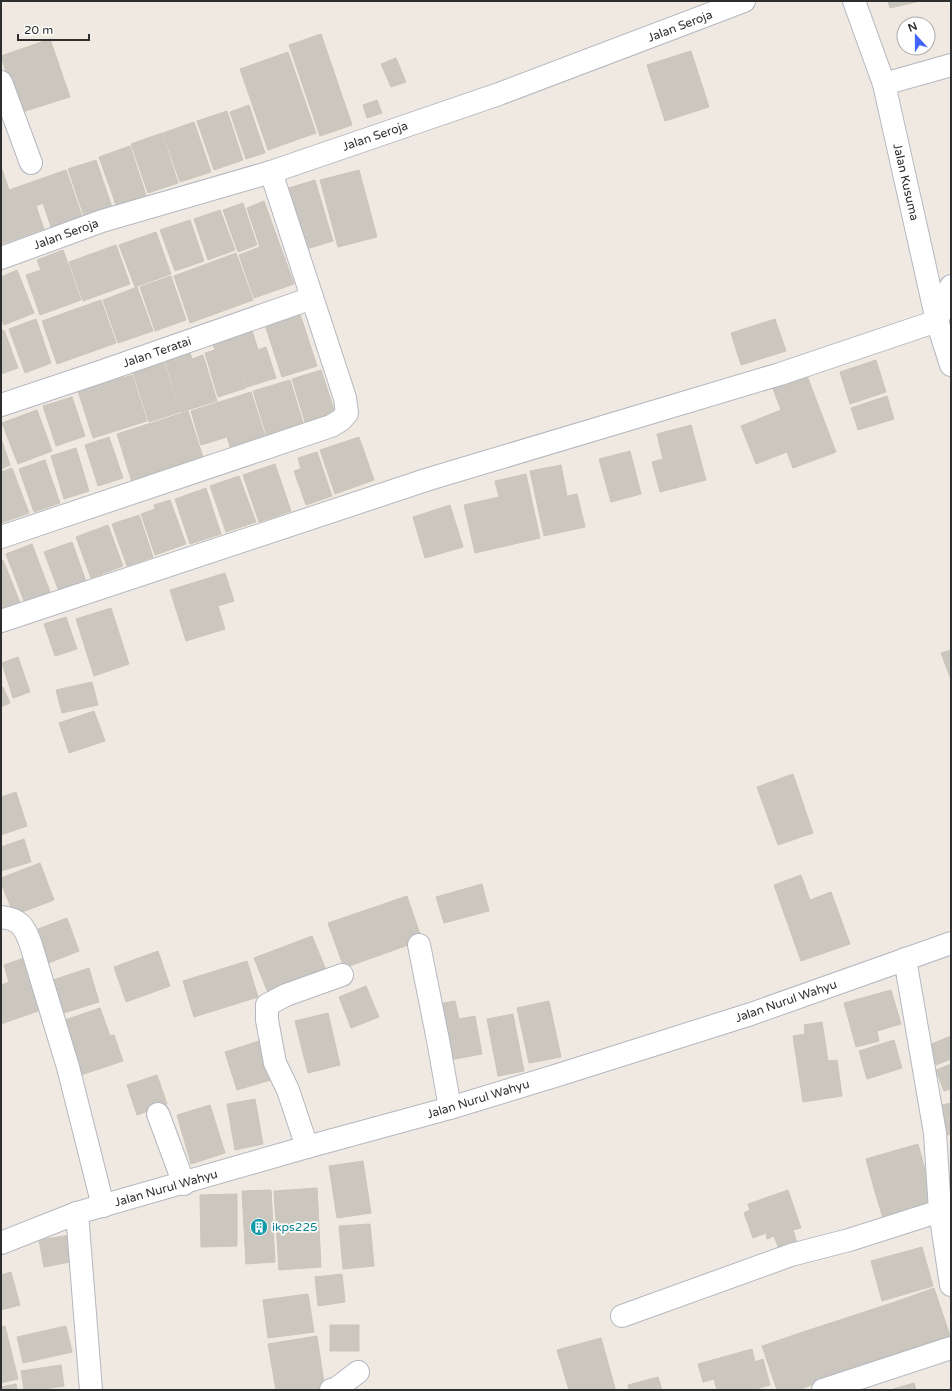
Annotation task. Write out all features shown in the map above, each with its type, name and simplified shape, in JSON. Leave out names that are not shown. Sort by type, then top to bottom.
[{"type":"street","name":"Jalan Seroja","points":[[1,258],[102,221],[272,172],[506,91],[744,1]]},
{"type":"street","name":"Jalan Kusuma","points":[[854,1],[884,84],[937,321],[951,364]]},
{"type":"street","points":[[884,84],[951,65]]},
{"type":"street","points":[[1,82],[31,163]]},
{"type":"street","points":[[1,537],[331,426],[341,420],[347,413],[345,398],[272,172]]},
{"type":"street","points":[[1,620],[429,478],[780,374],[937,321],[951,286]]},
{"type":"street","name":"Jalan Teratai","points":[[1,405],[312,298]]},
{"type":"street","points":[[1,917],[13,918],[27,934],[32,945],[68,1067],[103,1206]]},
{"type":"street","name":"Jalan Nurul Wahyu","points":[[1,1243],[77,1213],[184,1184],[307,1147],[450,1108],[751,1014],[951,944]]},
{"type":"street","points":[[419,945],[450,1108]]},
{"type":"street","points":[[905,959],[935,1133],[940,1211],[951,1285]]},
{"type":"street","points":[[307,1147],[288,1090],[275,1064],[267,1020],[267,1005],[286,995],[342,975]]},
{"type":"street","points":[[158,1114],[184,1184]]},
{"type":"street","points":[[622,1316],[791,1255],[849,1240],[940,1211]]},
{"type":"street","points":[[77,1213],[91,1390]]},
{"type":"street","points":[[823,1390],[951,1348]]},
{"type":"street","points":[[331,1390],[337,1388],[358,1372]]},
{"type":"building","points":[[888,1],[920,1],[890,8]]},
{"type":"building","points":[[321,34],[352,125],[320,136],[289,45]]},
{"type":"building","points":[[50,39],[70,97],[19,113],[1,56]]},
{"type":"building","points":[[691,51],[709,107],[665,121],[647,65]]},
{"type":"building","points":[[288,52],[316,133],[268,150],[240,69]]},
{"type":"building","points":[[396,58],[406,82],[391,87],[381,64]]},
{"type":"building","points":[[377,100],[382,113],[367,118],[363,105]]},
{"type":"building","points":[[249,105],[265,153],[246,159],[230,112]]},
{"type":"building","points":[[227,111],[243,160],[214,170],[197,121]]},
{"type":"building","points":[[194,122],[211,172],[180,182],[163,133]]},
{"type":"building","points":[[162,133],[178,183],[148,193],[131,144]]},
{"type":"building","points":[[130,146],[146,195],[116,205],[99,157]]},
{"type":"building","points":[[96,160],[112,207],[84,216],[68,169]]},
{"type":"building","points":[[1,166],[9,190],[66,170],[82,216],[51,227],[43,203],[36,206],[44,229],[1,244]]},
{"type":"building","points":[[359,170],[377,237],[338,247],[320,180]]},
{"type":"building","points":[[315,180],[333,241],[300,251],[282,190]]},
{"type":"building","points":[[264,201],[294,284],[254,298],[239,255],[260,247],[247,208]]},
{"type":"building","points":[[243,203],[257,245],[238,252],[223,210]]},
{"type":"building","points":[[220,210],[235,250],[208,260],[194,219]]},
{"type":"building","points":[[190,220],[204,261],[175,271],[160,230]]},
{"type":"building","points":[[156,232],[171,274],[135,287],[119,245]]},
{"type":"building","points":[[116,245],[130,284],[83,301],[69,262]]},
{"type":"building","points":[[63,250],[81,300],[40,315],[26,275],[41,270],[37,260]]},
{"type":"building","points":[[236,253],[253,300],[190,323],[174,276]]},
{"type":"building","points":[[17,270],[34,313],[4,325],[1,317],[1,277]]},
{"type":"building","points":[[171,276],[186,320],[155,331],[140,287]]},
{"type":"building","points":[[137,287],[153,331],[118,343],[103,300]]},
{"type":"building","points":[[101,300],[116,343],[57,364],[42,321]]},
{"type":"building","points":[[300,314],[317,366],[282,377],[265,325]]},
{"type":"building","points":[[36,319],[51,363],[25,373],[9,329]]},
{"type":"building","points":[[775,319],[786,351],[741,365],[731,333]]},
{"type":"building","points":[[251,327],[258,350],[266,347],[276,378],[247,387],[230,334]]},
{"type":"building","points":[[4,330],[18,368],[1,374],[1,331]]},
{"type":"building","points":[[230,335],[246,388],[218,397],[205,353],[215,350],[212,341]]},
{"type":"building","points":[[190,353],[192,359],[203,355],[217,401],[181,412],[165,361]]},
{"type":"building","points":[[876,360],[886,392],[850,404],[840,372]]},
{"type":"building","points":[[164,363],[180,412],[149,422],[133,373]]},
{"type":"building","points":[[321,370],[336,416],[306,425],[292,379]]},
{"type":"building","points":[[806,373],[836,452],[793,468],[787,452],[756,464],[741,426],[781,410],[772,386]]},
{"type":"building","points":[[132,375],[147,421],[93,438],[78,391]]},
{"type":"building","points":[[290,380],[304,426],[267,437],[253,391]]},
{"type":"building","points":[[251,392],[267,442],[232,453],[227,437],[201,445],[191,411]]},
{"type":"building","points":[[887,396],[894,419],[858,430],[851,408]]},
{"type":"building","points":[[72,397],[85,436],[56,446],[43,406]]},
{"type":"building","points":[[37,410],[52,451],[18,464],[2,423]]},
{"type":"building","points":[[188,411],[204,460],[167,472],[152,423]]},
{"type":"building","points":[[151,423],[166,472],[132,482],[117,434]]},
{"type":"building","points":[[691,425],[706,480],[660,492],[652,462],[663,459],[657,434]]},
{"type":"building","points":[[109,437],[123,478],[98,486],[85,445]]},
{"type":"building","points":[[359,437],[374,480],[335,494],[320,450]]},
{"type":"building","points":[[1,438],[10,465],[1,469]]},
{"type":"building","points":[[76,448],[89,491],[64,499],[51,456]]},
{"type":"building","points":[[630,451],[641,494],[611,502],[599,459]]},
{"type":"building","points":[[317,452],[332,496],[306,505],[294,471],[301,469],[298,458]]},
{"type":"building","points":[[45,460],[60,503],[34,512],[19,469]]},
{"type":"building","points":[[275,464],[291,511],[259,522],[243,475]]},
{"type":"building","points":[[561,465],[567,496],[577,494],[585,527],[544,536],[530,471]]},
{"type":"building","points":[[12,468],[29,513],[1,523],[1,472]]},
{"type":"building","points":[[526,474],[540,538],[475,553],[464,505],[499,497],[495,481]]},
{"type":"building","points":[[239,476],[256,522],[226,532],[210,486]]},
{"type":"building","points":[[206,488],[221,534],[190,544],[175,499]]},
{"type":"building","points":[[170,500],[186,544],[155,555],[141,514],[155,509],[154,505]]},
{"type":"building","points":[[450,505],[463,547],[425,558],[413,517]]},
{"type":"building","points":[[139,515],[153,557],[127,566],[112,524]]},
{"type":"building","points":[[108,525],[123,566],[91,578],[76,537]]},
{"type":"building","points":[[72,542],[88,587],[61,597],[44,552]]},
{"type":"building","points":[[32,544],[52,597],[26,606],[6,554]]},
{"type":"building","points":[[3,560],[21,605],[1,613],[1,561]]},
{"type":"building","points":[[225,573],[234,601],[218,606],[225,629],[186,641],[170,590]]},
{"type":"building","points":[[111,608],[129,664],[94,676],[76,619]]},
{"type":"building","points":[[66,617],[77,649],[55,656],[44,624]]},
{"type":"building","points":[[951,650],[951,677],[950,677],[941,653]]},
{"type":"building","points":[[18,657],[30,692],[13,698],[2,663]]},
{"type":"building","points":[[92,682],[98,705],[62,713],[56,690]]},
{"type":"building","points":[[3,687],[10,703],[1,707],[1,688]]},
{"type":"building","points":[[94,711],[105,741],[69,753],[59,723]]},
{"type":"building","points":[[793,774],[813,833],[778,845],[757,787]]},
{"type":"building","points":[[16,792],[27,826],[1,835],[1,797]]},
{"type":"building","points":[[24,839],[31,862],[1,871],[1,847]]},
{"type":"building","points":[[40,863],[54,900],[14,915],[1,883],[1,878]]},
{"type":"building","points":[[801,875],[810,900],[831,892],[850,944],[801,961],[774,885]]},
{"type":"building","points":[[482,884],[489,911],[444,923],[436,897]]},
{"type":"building","points":[[407,896],[422,940],[344,968],[328,923]]},
{"type":"building","points":[[67,918],[79,951],[46,964],[33,931]]},
{"type":"building","points":[[312,936],[326,970],[268,993],[254,958]]},
{"type":"building","points":[[158,951],[170,986],[126,1002],[114,967]]},
{"type":"building","points":[[24,958],[41,1010],[1,1024],[1,985],[9,982],[4,965]]},
{"type":"building","points":[[247,961],[258,997],[194,1017],[183,981]]},
{"type":"building","points":[[89,968],[99,1002],[60,1014],[50,981]]},
{"type":"building","points":[[366,986],[379,1017],[351,1028],[339,997]]},
{"type":"building","points":[[891,990],[901,1024],[877,1031],[879,1041],[856,1047],[844,1003]]},
{"type":"building","points":[[455,1001],[459,1019],[475,1016],[482,1054],[450,1060],[439,1004]]},
{"type":"building","points":[[549,1001],[561,1057],[529,1063],[517,1008]]},
{"type":"building","points":[[100,1008],[110,1036],[114,1035],[123,1061],[81,1075],[62,1021]]},
{"type":"building","points":[[328,1013],[340,1065],[308,1073],[295,1021]]},
{"type":"building","points":[[513,1014],[524,1071],[498,1076],[487,1019]]},
{"type":"building","points":[[822,1022],[828,1061],[837,1060],[842,1096],[803,1102],[793,1036],[805,1034],[804,1025]]},
{"type":"building","points":[[951,1036],[951,1059],[936,1065],[929,1045]]},
{"type":"building","points":[[262,1040],[274,1079],[237,1090],[225,1052]]},
{"type":"building","points":[[894,1040],[902,1068],[867,1079],[859,1051]]},
{"type":"building","points":[[951,1064],[951,1089],[944,1091],[936,1070]]},
{"type":"building","points":[[157,1075],[167,1104],[137,1115],[127,1085]]},
{"type":"building","points":[[255,1099],[263,1144],[235,1150],[227,1104]]},
{"type":"building","points":[[951,1103],[951,1134],[947,1135],[942,1105]]},
{"type":"building","points":[[210,1105],[225,1153],[191,1164],[177,1115]]},
{"type":"building","points":[[918,1144],[927,1177],[875,1192],[866,1159]]},
{"type":"building","points":[[363,1161],[371,1213],[337,1218],[329,1166]]},
{"type":"building","points":[[927,1177],[935,1203],[883,1218],[875,1192]]},
{"type":"building","points":[[317,1188],[321,1267],[279,1270],[274,1191]]},
{"type":"building","name":"ikps225","points":[[271,1190],[275,1262],[246,1264],[242,1191]]},
{"type":"building","points":[[788,1190],[801,1228],[793,1230],[797,1243],[779,1249],[774,1236],[767,1239],[766,1233],[753,1238],[744,1213],[750,1210],[748,1204]]},
{"type":"building","points":[[237,1194],[237,1246],[201,1247],[200,1195]]},
{"type":"building","points":[[370,1224],[374,1266],[343,1269],[339,1226]]},
{"type":"building","points":[[70,1235],[75,1261],[44,1267],[39,1240]]},
{"type":"building","points":[[922,1247],[933,1286],[882,1301],[871,1261]]},
{"type":"building","points":[[11,1272],[20,1305],[1,1310],[1,1275]]},
{"type":"building","points":[[342,1274],[345,1302],[318,1306],[315,1277]]},
{"type":"building","points":[[934,1288],[951,1339],[912,1352],[895,1302]]},
{"type":"building","points":[[308,1294],[314,1332],[268,1338],[263,1300]]},
{"type":"building","points":[[895,1302],[912,1352],[872,1365],[855,1315]]},
{"type":"building","points":[[855,1315],[872,1365],[817,1383],[800,1333]]},
{"type":"building","points":[[330,1325],[359,1325],[359,1351],[330,1351]]},
{"type":"building","points":[[5,1326],[18,1379],[1,1383],[1,1327]]},
{"type":"building","points":[[66,1326],[72,1352],[23,1363],[17,1337]]},
{"type":"building","points":[[800,1333],[817,1383],[798,1390],[777,1390],[762,1346]]},
{"type":"building","points":[[317,1336],[325,1390],[276,1390],[268,1344]]},
{"type":"building","points":[[601,1338],[615,1388],[610,1390],[569,1390],[557,1350]]},
{"type":"building","points":[[752,1349],[755,1362],[763,1359],[770,1385],[753,1390],[717,1390],[714,1379],[703,1382],[698,1364]]},
{"type":"building","points":[[61,1365],[64,1386],[37,1390],[24,1390],[21,1371]]},
{"type":"building","points":[[658,1377],[662,1390],[629,1390],[628,1385]]},
{"type":"building","points":[[914,1383],[916,1390],[890,1390]]},
{"type":"building","points":[[16,1384],[17,1390],[1,1390],[1,1387]]},
{"type":"place","name":"ikps225","points":[[259,1227]]}]
